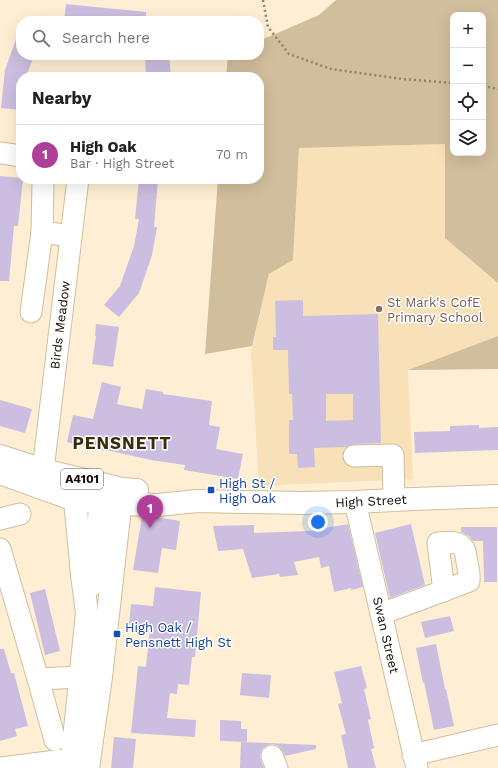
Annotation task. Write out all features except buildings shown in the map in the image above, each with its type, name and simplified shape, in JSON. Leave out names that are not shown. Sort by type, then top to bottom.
[{"type":"main road","name":"High Street","points":[[0,456],[114,495]]},
{"type":"main road","name":"High Street","points":[[0,473],[75,500],[114,495],[167,493],[197,501],[300,503],[498,496]]},
{"type":"main road","points":[[87,612],[92,601],[97,535],[114,495]]},
{"type":"main road","points":[[80,764],[101,677],[114,495]]},
{"type":"main road","points":[[75,500],[87,612],[80,677],[80,764]]},
{"type":"main road","points":[[80,677],[101,677]]},
{"type":"street","points":[[0,153],[16,155]]},
{"type":"street","points":[[31,312],[42,232],[43,184]]},
{"type":"street","name":"Birds Meadow","points":[[43,470],[77,184]]},
{"type":"street","points":[[42,232],[71,236]]},
{"type":"street","points":[[354,456],[393,455],[394,500]]},
{"type":"street","name":"Swan Street","points":[[355,502],[415,761]]},
{"type":"street","points":[[0,519],[20,514]]},
{"type":"street","points":[[0,549],[55,740]]},
{"type":"street","points":[[381,614],[444,591]]},
{"type":"street","points":[[38,679],[80,677]]},
{"type":"street","points":[[415,761],[498,735]]},
{"type":"street","points":[[0,768],[80,764]]},
{"type":"path","points":[[263,0],[268,27],[289,54],[331,68],[402,79],[450,83]]},
{"type":"path","points":[[486,87],[498,89]]},
{"type":"shaded area","points":[[336,0],[498,0],[498,283],[445,238],[445,144],[299,148],[293,260],[269,274],[252,346],[205,354],[218,184],[264,184],[264,72],[226,72],[228,60],[264,60],[264,39],[319,15]]},
{"type":"shaded area","name":"St Mark's CofE Primary School","points":[[445,144],[445,238],[498,283],[498,336],[408,370],[413,479],[259,486],[251,352],[269,274],[293,260],[299,148]]},
{"type":"shaded area","points":[[498,336],[498,369],[408,370]]},
{"type":"place","name":"St Mark's CofE Primary School","points":[[379,309]]},
{"type":"place","name":"High St / High Oak","points":[[211,490]]},
{"type":"place","name":"High Oak","points":[[150,528]]},
{"type":"place","name":"High Oak / Pensnett High St","points":[[117,634]]},
{"type":"district","name":"PENSNETT","points":[[122,443]]}]
